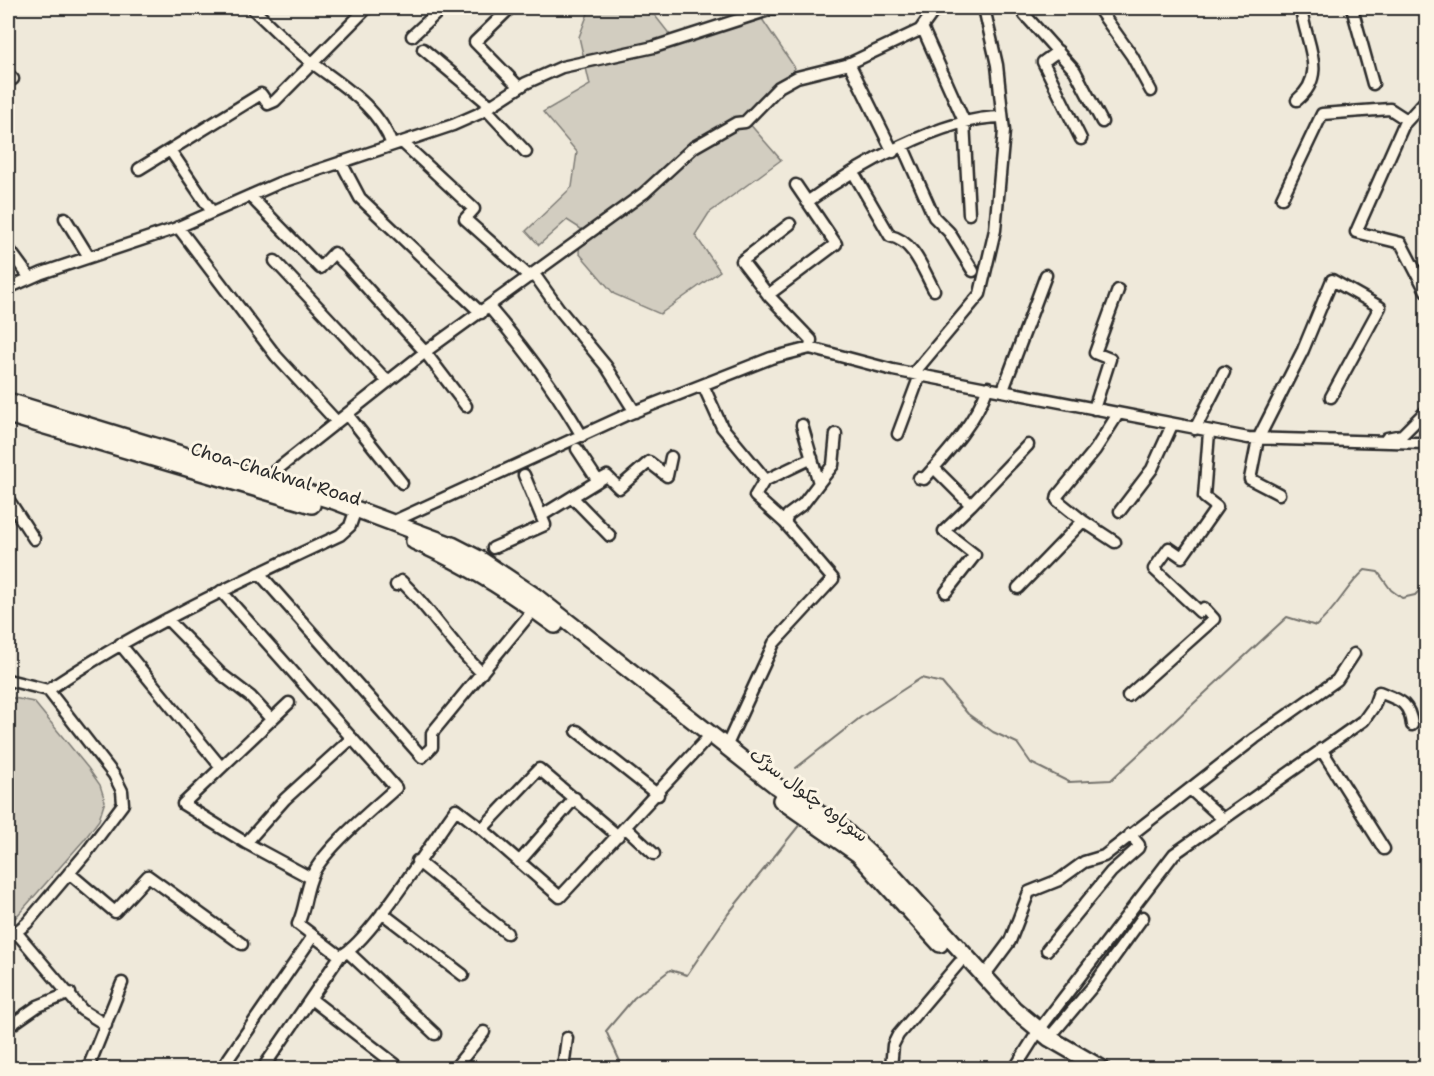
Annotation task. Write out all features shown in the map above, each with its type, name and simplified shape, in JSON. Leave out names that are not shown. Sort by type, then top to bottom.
[{"type":"highway","points":[[8,401],[265,479],[355,514],[392,522],[452,545],[509,577],[774,785],[825,816],[868,849],[1041,1036],[1101,1068]]},
{"type":"highway","name":"Choa-Chakwal Road","points":[[8,415],[355,514],[466,565],[521,599]]},
{"type":"highway","name":"سوہاوہ چکوال سڑک","points":[[521,599],[771,794],[858,854],[959,963],[1079,1068]]},
{"type":"street","points":[[252,8],[284,40],[350,89],[397,143],[474,209],[465,219],[532,275],[606,366],[635,412]]},
{"type":"street","points":[[412,36],[442,8]]},
{"type":"street","points":[[8,288],[88,257],[178,227],[250,196],[341,162],[453,125],[488,107],[519,87],[562,67],[654,47],[746,12],[775,8]]},
{"type":"street","points":[[265,479],[425,352],[644,193],[694,147],[736,123],[745,122],[779,87],[797,77],[849,63],[922,27],[936,8]]},
{"type":"street","points":[[898,434],[916,374],[980,294],[996,230],[1004,131],[997,65],[984,8]]},
{"type":"street","points":[[1024,8],[1024,15],[1076,71],[1102,122]]},
{"type":"street","points":[[1098,8],[1132,56],[1151,91]]},
{"type":"street","points":[[1297,100],[1310,89],[1315,76],[1301,8]]},
{"type":"street","points":[[1352,8],[1373,84]]},
{"type":"street","points":[[139,169],[261,94],[268,104],[274,100],[362,9]]},
{"type":"street","points":[[507,11],[475,42],[519,87]]},
{"type":"street","points":[[922,27],[964,121],[969,214]]},
{"type":"street","points":[[423,49],[488,107],[526,152]]},
{"type":"street","points":[[1058,51],[1043,62],[1081,139]]},
{"type":"street","points":[[849,63],[934,218],[948,232],[973,271]]},
{"type":"street","points":[[1426,100],[1407,120],[1356,232],[1401,243],[1426,291]]},
{"type":"street","points":[[1282,198],[1322,114],[1390,109],[1407,120]]},
{"type":"street","points":[[807,202],[853,172],[898,149],[964,121],[980,117],[1002,117]]},
{"type":"street","points":[[170,150],[212,212]]},
{"type":"street","points":[[341,162],[360,198],[485,310],[530,355],[557,393],[582,436]]},
{"type":"street","points":[[853,172],[890,236],[902,238],[917,257],[934,291]]},
{"type":"street","points":[[768,295],[836,244],[796,185]]},
{"type":"street","points":[[250,196],[320,268],[334,253],[388,309],[425,352],[466,406]]},
{"type":"street","points":[[65,218],[88,257]]},
{"type":"street","points":[[790,224],[742,261],[768,295],[811,340],[810,348]]},
{"type":"street","points":[[178,227],[276,356],[337,422]]},
{"type":"street","points":[[8,248],[30,278]]},
{"type":"street","points":[[275,261],[388,382]]},
{"type":"street","points":[[1003,390],[1046,275]]},
{"type":"street","points":[[1279,494],[1250,479],[1258,439],[1303,350],[1332,280],[1380,306],[1330,397]]},
{"type":"street","points":[[1094,409],[1110,359],[1095,353],[1118,290]]},
{"type":"street","points":[[392,522],[635,412],[771,358],[810,348],[916,374],[1209,432],[1258,439],[1426,443]]},
{"type":"street","points":[[1195,429],[1224,372]]},
{"type":"street","points":[[703,385],[722,426],[766,480]]},
{"type":"street","points":[[919,478],[924,479],[972,421],[988,387]]},
{"type":"street","points":[[1376,442],[1402,435],[1426,411]]},
{"type":"street","points":[[347,414],[402,483]]},
{"type":"street","points":[[1115,542],[1057,500],[1058,495],[1095,450],[1118,414]]},
{"type":"street","points":[[802,424],[819,483]]},
{"type":"street","points":[[1120,511],[1152,469],[1172,425]]},
{"type":"street","points":[[1128,696],[1214,619],[1204,608],[1200,612],[1154,569],[1169,548],[1182,557],[1217,507],[1204,497],[1209,432]]},
{"type":"street","points":[[785,523],[788,515],[803,504],[833,465],[836,434]]},
{"type":"street","points":[[946,592],[975,555],[944,531],[1028,445]]},
{"type":"street","points":[[578,449],[598,481]]},
{"type":"street","points":[[541,516],[607,476],[619,488],[649,462],[667,476],[671,457]]},
{"type":"street","points":[[726,747],[774,643],[833,579],[785,523],[755,496],[766,480],[812,458]]},
{"type":"street","points":[[934,468],[971,505]]},
{"type":"street","points":[[493,548],[545,525],[524,474]]},
{"type":"street","points":[[572,497],[610,536]]},
{"type":"street","points":[[8,499],[34,539]]},
{"type":"street","points":[[48,690],[167,619],[340,535],[346,531],[355,514]]},
{"type":"street","points":[[1018,588],[1083,521]]},
{"type":"street","points":[[259,573],[422,757],[432,747],[432,733],[534,609]]},
{"type":"street","points":[[396,585],[401,581],[419,598],[469,661],[482,673]]},
{"type":"street","points":[[221,591],[396,788],[333,848],[311,878],[306,908],[298,924],[345,955],[435,1034]]},
{"type":"street","points":[[167,619],[221,674],[251,697],[272,718]]},
{"type":"street","points":[[120,645],[221,767]]},
{"type":"street","points":[[984,976],[1010,941],[1029,892],[1059,880],[1084,862],[1104,856],[1130,834],[1337,680],[1354,654]]},
{"type":"street","points":[[8,680],[48,690],[114,776],[122,791],[123,804],[69,873],[12,935],[70,993],[82,1010],[106,1025]]},
{"type":"street","points":[[1015,1068],[1174,854],[1364,720],[1374,706],[1379,692],[1403,702],[1410,714],[1412,725]]},
{"type":"street","points":[[289,703],[183,804],[246,843],[311,878]]},
{"type":"street","points":[[577,731],[658,795]]},
{"type":"street","points":[[246,843],[285,799],[351,738]]},
{"type":"street","points":[[263,1068],[311,999],[382,913],[456,809],[560,897],[658,795],[705,741]]},
{"type":"street","points":[[1321,749],[1384,849]]},
{"type":"street","points":[[482,829],[539,770],[654,854]]},
{"type":"street","points":[[1190,789],[1223,819]]},
{"type":"street","points":[[519,862],[575,798]]},
{"type":"street","points":[[1047,950],[1111,872],[1138,848],[1139,845],[1130,834]]},
{"type":"street","points":[[417,861],[507,933]]},
{"type":"street","points":[[69,873],[115,912],[148,876],[242,944]]},
{"type":"street","points":[[382,913],[462,975]]},
{"type":"street","points":[[1041,1036],[1093,986],[1143,916]]},
{"type":"street","points":[[222,1068],[313,936]]},
{"type":"street","points":[[891,1068],[893,1045],[898,1035],[959,963]]},
{"type":"street","points":[[88,1068],[122,983]]},
{"type":"street","points":[[8,1027],[38,1006],[70,993]]},
{"type":"street","points":[[311,999],[400,1068]]},
{"type":"street","points":[[455,1068],[484,1032]]},
{"type":"street","points":[[563,1068],[567,1038]]},
{"type":"shaded area","points":[[590,8],[649,8],[678,45],[762,19],[795,68],[748,122],[781,160],[709,213],[695,235],[720,271],[660,314],[614,294],[579,253],[581,229],[567,220],[539,245],[526,231],[572,187],[577,152],[543,112],[590,85],[579,37]]},
{"type":"shaded area","points":[[8,697],[34,702],[88,768],[100,785],[105,801],[99,820],[84,840],[8,926]]},
{"type":"waterway","points":[[796,768],[861,717],[921,678],[942,683],[968,714],[993,732],[1017,743],[1031,763],[1069,782],[1111,780],[1287,617],[1316,626],[1365,570],[1378,572],[1391,590],[1402,598],[1415,595],[1426,584]]},
{"type":"waterway","points":[[623,1068],[606,1031],[634,998],[670,970],[687,975],[728,914],[801,823]]}]
